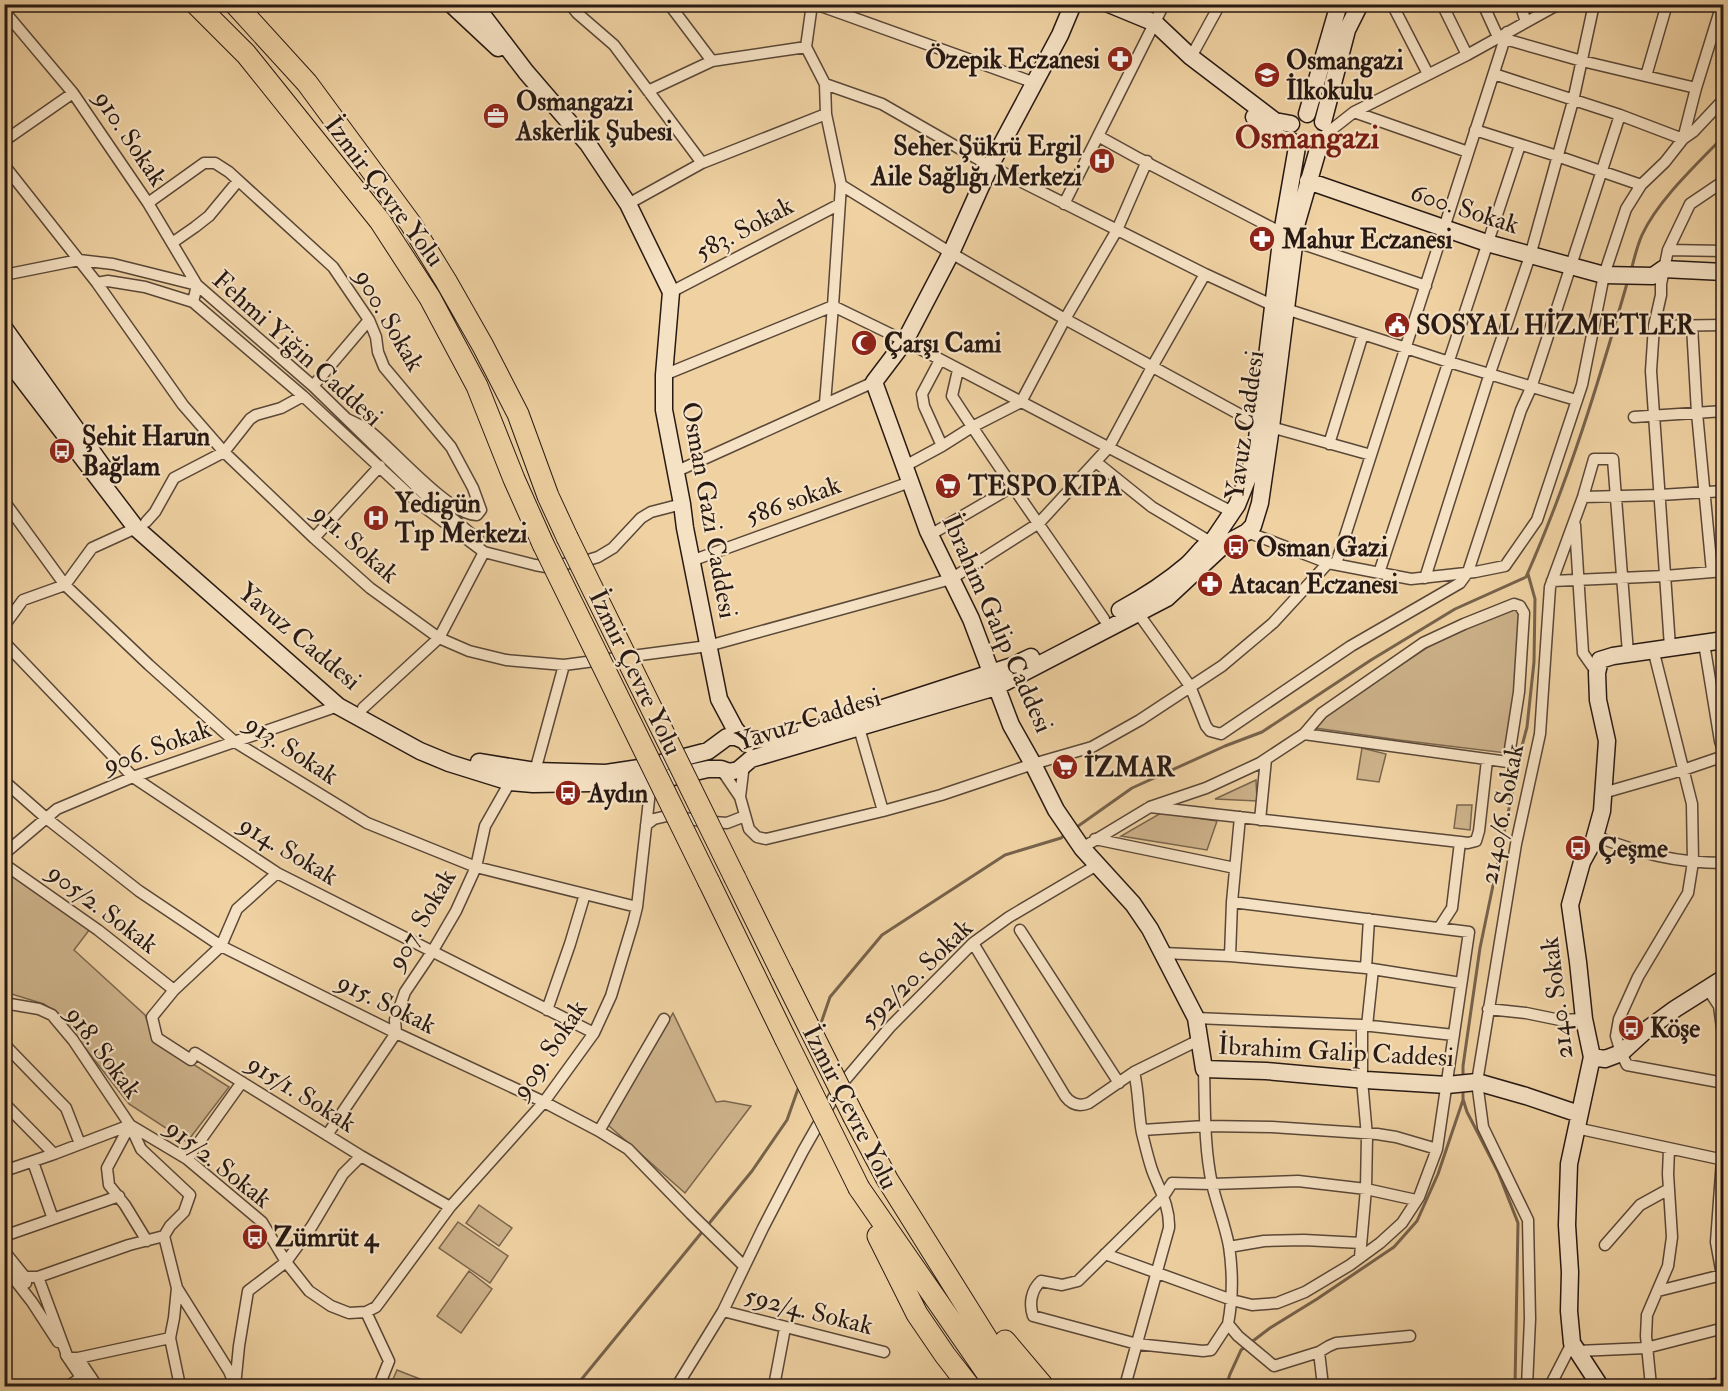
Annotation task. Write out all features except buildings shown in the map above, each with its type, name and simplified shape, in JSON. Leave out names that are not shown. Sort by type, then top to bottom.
[{"type":"highway","name":"İzmir Çevre Yolu","points":[[196,4],[246,54],[380,221],[430,298],[477,386],[543,544],[859,1188],[996,1386]]},
{"type":"highway","name":"İzmir Çevre Yolu","points":[[235,4],[307,83],[411,224],[441,271],[518,414],[548,496],[567,537],[854,1117],[887,1179],[992,1347],[1023,1386]]},
{"type":"highway","points":[[887,1179],[958,1268],[1006,1342],[1043,1386]]},
{"type":"highway","points":[[859,1188],[868,1217],[917,1314],[969,1386]]},
{"type":"main road","points":[[874,382],[905,341],[951,253],[990,166],[1060,35],[1073,4]]},
{"type":"main road","points":[[1109,4],[1155,23],[1191,57],[1275,121],[1292,124]]},
{"type":"main road","points":[[1307,114],[1339,4]]},
{"type":"main road","name":"Yavuz Caddesi","points":[[4,355],[141,525],[338,706],[449,763],[510,782],[533,784],[708,769],[721,769],[729,772],[738,770],[751,759],[859,728],[994,680],[1138,613],[1167,598],[1225,544],[1251,525],[1260,503],[1274,294],[1288,237],[1297,222],[1322,134],[1347,30],[1360,4]]},
{"type":"main road","points":[[453,6],[526,72]]},
{"type":"main road","points":[[477,6],[526,72],[588,144],[628,204],[671,292]]},
{"type":"main road","points":[[1191,57],[1195,68],[1279,138],[1308,150],[1322,134],[1316,116],[1307,114],[1295,118],[1290,130],[1295,144]]},
{"type":"main road","name":"Yavuz Caddesi","points":[[4,328],[127,501],[141,525],[342,695],[417,739],[486,764],[536,771],[648,774],[708,751],[727,737],[736,737],[745,741],[774,738],[994,680],[1012,666],[1155,590],[1189,564],[1209,541],[1214,539],[1234,509],[1249,475],[1256,447],[1265,426],[1286,309],[1288,237],[1295,144]]},
{"type":"main road","name":"600. Sokak","points":[[1308,181],[1487,243],[1606,275],[1724,272]]},
{"type":"main road","name":"Osman Gazi Caddesi","points":[[671,292],[664,375],[664,410],[719,699],[735,729],[745,741]]},
{"type":"main road","name":"İbrahim Galip Caddesi","points":[[874,382],[930,535],[970,619],[1011,725],[1056,810],[1084,842],[1096,865],[1133,904],[1150,929],[1196,1018],[1204,1070],[1266,1071],[1447,1085],[1477,1082],[1526,1096],[1578,1121]]},
{"type":"main road","points":[[1234,509],[1248,505],[1254,509],[1251,525]]},
{"type":"main road","points":[[1599,666],[1613,656],[1724,640]]},
{"type":"main road","name":"2140. Sokak","points":[[1599,666],[1598,700],[1607,741],[1602,812],[1595,836],[1582,862],[1570,905],[1584,1019],[1592,1057],[1569,1164],[1567,1225],[1570,1272],[1569,1311],[1575,1347],[1599,1386]]},
{"type":"main road","points":[[719,699],[718,743],[715,758],[721,769]]},
{"type":"main road","points":[[744,764],[749,755],[745,741]]},
{"type":"main road","points":[[1592,1057],[1605,1059],[1621,1053],[1645,1031],[1675,1009],[1724,978]]},
{"type":"street","points":[[570,4],[577,13],[614,45],[702,163]]},
{"type":"street","points":[[669,4],[712,61]]},
{"type":"street","points":[[825,403],[841,185],[826,114],[825,84],[806,47],[813,4],[1035,82]]},
{"type":"street","points":[[1064,204],[1164,4]]},
{"type":"street","points":[[1191,57],[1220,4]]},
{"type":"street","points":[[1392,4],[1428,74]]},
{"type":"street","points":[[1442,4],[1467,55]]},
{"type":"street","points":[[1483,4],[1503,36],[1582,61],[1696,88]]},
{"type":"street","points":[[1520,4],[1526,22]]},
{"type":"street","points":[[1322,134],[1354,112],[1467,55],[1559,4]]},
{"type":"street","points":[[1425,578],[1530,256],[1573,101],[1594,4]]},
{"type":"street","points":[[1646,76],[1667,4]]},
{"type":"street","points":[[1683,139],[1722,4]]},
{"type":"street","name":"910. Sokak","points":[[4,11],[73,93],[148,203],[197,285]]},
{"type":"street","points":[[721,769],[740,797],[749,829],[757,837],[766,839],[883,811],[1092,747],[1140,720],[1222,666],[1273,622],[1332,563],[1409,339],[1494,74],[1503,36]]},
{"type":"street","points":[[648,91],[712,61],[806,47]]},
{"type":"street","points":[[1494,74],[1620,115],[1683,139]]},
{"type":"street","points":[[825,84],[882,104],[990,166],[1205,274],[1272,305],[1274,294]]},
{"type":"street","points":[[4,141],[73,93]]},
{"type":"street","points":[[1251,525],[1332,563],[1411,579],[1475,572],[1505,566],[1537,519],[1582,385],[1606,275],[1626,209],[1641,185],[1724,99]]},
{"type":"street","points":[[1354,112],[1468,152]]},
{"type":"street","points":[[628,204],[702,163],[826,114]]},
{"type":"street","points":[[1138,613],[1190,686],[1206,726],[1210,731],[1221,734],[1351,646],[1460,583],[1468,572],[1620,115]]},
{"type":"street","points":[[1475,130],[1641,185]]},
{"type":"street","points":[[1098,136],[1288,237],[1426,286]]},
{"type":"street","points":[[1379,573],[1520,145]]},
{"type":"street","points":[[1021,402],[1065,319],[1117,230],[1147,162]]},
{"type":"street","name":"900. Sokak","points":[[148,203],[204,163],[215,163],[238,180],[333,267],[369,320],[384,367],[451,447],[482,510],[477,515],[470,515],[455,506],[370,432],[347,419]]},
{"type":"street","name":"911. Sokak","points":[[4,165],[97,283],[183,405],[224,452],[370,588],[439,638],[469,651],[506,660],[564,665],[708,646],[951,579],[1039,523],[1109,447],[1205,274]]},
{"type":"street","points":[[172,243],[209,216],[238,180]]},
{"type":"street","points":[[1670,647],[1651,371],[1653,326],[1661,295],[1658,272],[1690,204],[1724,181]]},
{"type":"street","points":[[841,185],[951,253],[1065,319],[1265,426],[1371,455]]},
{"type":"street","name":"583. Sokak","points":[[671,292],[838,205]]},
{"type":"street","points":[[1668,250],[1724,251]]},
{"type":"street","name":"Fehmi Yiğin Caddesi","points":[[4,275],[79,260],[113,264],[197,285],[313,386],[432,502],[483,543],[484,552]]},
{"type":"street","name":"Fehmi Yiğin Caddesi","points":[[97,283],[108,281],[146,287],[193,302],[303,396],[416,501],[484,552],[546,567],[588,560],[613,548],[641,518],[651,512],[682,504]]},
{"type":"street","points":[[193,302],[197,285]]},
{"type":"street","points":[[664,375],[833,306],[1234,509]]},
{"type":"street","points":[[1286,309],[1576,400]]},
{"type":"street","points":[[313,386],[369,320]]},
{"type":"street","points":[[1653,326],[1724,325]]},
{"type":"street","points":[[1552,581],[1718,572],[1704,492],[1692,326]]},
{"type":"street","points":[[1329,444],[1363,334]]},
{"type":"street","points":[[940,360],[922,394],[924,406],[942,446]]},
{"type":"street","points":[[958,370],[952,396],[1104,619]]},
{"type":"street","points":[[675,472],[874,382]]},
{"type":"street","points":[[4,626],[23,600],[65,585],[92,548],[141,525],[155,512],[174,478],[224,452],[250,419],[281,408],[303,396]]},
{"type":"street","name":"586 sokak","points":[[692,561],[907,474],[942,446],[972,427],[1021,402]]},
{"type":"street","points":[[1634,417],[1724,411]]},
{"type":"street","name":"2140/6. Sokak","points":[[1527,1386],[1530,1318],[1528,1220],[1483,1127],[1477,1082],[1516,844],[1540,734],[1552,581],[1583,497],[1594,459],[1613,459],[1628,653]]},
{"type":"street","points":[[1096,462],[1152,507],[1209,541]]},
{"type":"street","points":[[314,538],[380,466]]},
{"type":"street","points":[[930,535],[1012,487]]},
{"type":"street","points":[[1583,497],[1724,491]]},
{"type":"street","name":"913. Sokak","points":[[4,501],[65,585],[235,742],[367,823],[476,867],[636,907]]},
{"type":"street","name":"2140. Sokak","points":[[1574,518],[1583,653],[1599,666]]},
{"type":"street","points":[[363,708],[439,638],[484,552]]},
{"type":"street","points":[[1084,842],[1150,807],[1206,788],[1266,759],[1305,734],[1322,713],[1423,644],[1464,624],[1514,604],[1521,606],[1524,613],[1519,692],[1508,762],[1305,734]]},
{"type":"street","name":"914. Sokak","points":[[4,642],[133,777],[277,873],[594,1033]]},
{"type":"street","points":[[1603,793],[1683,770],[1724,754],[1704,643]]},
{"type":"street","points":[[1653,649],[1692,804],[1693,862],[1688,893],[1638,977],[1619,1019],[1616,1036],[1627,1065],[1723,1082],[1724,1070]]},
{"type":"street","points":[[536,771],[564,665]]},
{"type":"street","name":"906. Sokak","points":[[4,854],[57,809],[133,777],[338,706]]},
{"type":"street","points":[[859,728],[883,811]]},
{"type":"street","points":[[1260,820],[1266,759]]},
{"type":"street","points":[[1150,807],[1468,843],[1476,841],[1479,831],[1486,760]]},
{"type":"street","points":[[740,797],[744,764]]},
{"type":"street","name":"909. Sokak","points":[[371,1310],[450,1207],[544,1102],[594,1033],[610,996],[633,923],[646,825],[648,774]]},
{"type":"street","name":"915. Sokak","points":[[4,781],[46,818],[139,891],[221,946],[396,1033],[544,1102],[628,1149],[744,1266]]},
{"type":"street","name":"907. Sokak","points":[[327,1135],[396,1033],[394,1020],[405,992],[456,911],[476,867],[485,826],[510,782]]},
{"type":"street","points":[[646,825],[654,819],[671,814],[727,824],[745,816]]},
{"type":"street","points":[[1230,956],[1232,902],[1240,817]]},
{"type":"street","points":[[1595,836],[1630,849],[1668,859],[1724,863]]},
{"type":"street","points":[[1084,842],[1235,868]]},
{"type":"street","points":[[1439,928],[1452,908],[1460,842]]},
{"type":"street","name":"905/2. Sokak","points":[[4,864],[98,930],[174,990]]},
{"type":"street","name":"592/20. Sokak","points":[[683,1385],[723,1311],[803,1151],[840,1086],[890,1027],[973,944],[1009,916],[1096,865]]},
{"type":"street","points":[[174,990],[221,946],[237,909],[277,873]]},
{"type":"street","points":[[547,1010],[585,894]]},
{"type":"street","points":[[1105,1254],[1232,1300],[1252,1305],[1277,1303],[1305,1292],[1360,1257],[1402,1223],[1416,1200],[1437,1149],[1469,932],[1232,902]]},
{"type":"street","points":[[1360,1257],[1366,1189],[1367,1133],[1362,1080],[1369,968],[1369,919]]},
{"type":"street","points":[[1020,930],[1119,1083]]},
{"type":"street","points":[[973,944],[1068,1100],[1074,1104],[1084,1104],[1134,1072],[1199,1040]]},
{"type":"street","points":[[1163,953],[1230,956],[1369,968],[1461,982]]},
{"type":"street","points":[[1707,988],[1719,1006],[1724,1042]]},
{"type":"street","name":"915/1. Sokak","points":[[174,990],[152,1017],[157,1038],[191,1060],[195,1053],[361,1156],[450,1207]]},
{"type":"street","name":"918. Sokak","points":[[4,1003],[39,1009],[52,1015],[73,1040],[130,1125],[141,1149],[190,1196],[184,1212],[164,1236]]},
{"type":"street","points":[[1488,1009],[1560,1020],[1584,1019]]},
{"type":"street","points":[[1196,1018],[1365,1026],[1454,1035]]},
{"type":"street","points":[[598,1131],[663,1019]]},
{"type":"street","points":[[4,1044],[66,1108],[80,1144]]},
{"type":"street","points":[[1204,1070],[1205,1126],[1212,1184],[1229,1247],[1232,1278],[1232,1300],[1228,1324],[1211,1350],[1203,1352],[1137,1344],[1033,1316],[1031,1303],[1035,1287],[1041,1281],[1062,1285],[1078,1281],[1164,1197],[1172,1183],[1212,1184],[1298,1181],[1366,1189],[1416,1200]]},
{"type":"street","points":[[1125,1386],[1169,1228],[1169,1216],[1164,1197],[1152,1169],[1142,1130],[1134,1072]]},
{"type":"street","points":[[187,1159],[242,1082]]},
{"type":"street","points":[[4,1103],[54,1154]]},
{"type":"street","points":[[1578,1121],[1669,1149],[1723,1160],[1716,1242],[1723,1276],[1658,1291]]},
{"type":"street","points":[[130,1125],[107,1168],[109,1185],[119,1196],[147,1240]]},
{"type":"street","name":"915/2. Sokak","points":[[5,1170],[33,1162],[130,1125],[187,1159],[262,1222],[286,1262],[309,1291],[332,1306],[350,1313],[371,1310]]},
{"type":"street","points":[[1142,1130],[1205,1126],[1272,1127],[1367,1133],[1396,1137],[1437,1149]]},
{"type":"street","points":[[1651,1386],[1646,1348],[1647,1315],[1668,1266],[1672,1237],[1668,1174],[1669,1149]]},
{"type":"street","points":[[235,1385],[238,1346],[248,1292],[286,1262],[312,1226],[344,1173],[361,1156]]},
{"type":"street","points":[[33,1162],[53,1219]]},
{"type":"street","points":[[1605,1245],[1640,1205],[1669,1189]]},
{"type":"street","points":[[4,1236],[119,1196]]},
{"type":"street","points":[[25,1277],[38,1277],[129,1245],[164,1236],[177,1288],[229,1371],[235,1385]]},
{"type":"street","points":[[1229,1247],[1264,1241],[1304,1240],[1362,1243]]},
{"type":"street","points":[[4,1251],[25,1277],[32,1302]]},
{"type":"street","points":[[4,1266],[73,1358],[97,1386]]},
{"type":"street","points":[[38,1277],[84,1382],[68,1386]]},
{"type":"street","points":[[177,1288],[170,1338],[180,1386]]},
{"type":"street","points":[[371,1310],[389,1361],[379,1386]]},
{"type":"street","name":"592/4. Sokak","points":[[723,1311],[884,1352]]},
{"type":"street","points":[[1228,1324],[1238,1336],[1274,1366],[1319,1352],[1336,1343],[1410,1336]]},
{"type":"street","points":[[774,1386],[785,1328]]},
{"type":"street","points":[[1550,1386],[1575,1347],[1646,1348],[1724,1328]]},
{"type":"street","points":[[73,1358],[170,1338]]},
{"type":"street","points":[[1319,1352],[1323,1386]]},
{"type":"street","points":[[1706,1386],[1724,1382]]},
{"type":"shaded area","points":[[1514,608],[1519,612],[1517,678],[1506,753],[1315,728],[1325,715],[1440,639]]},
{"type":"shaded area","points":[[1362,748],[1386,754],[1379,782],[1357,779]]},
{"type":"shaded area","points":[[1256,780],[1257,801],[1215,799]]},
{"type":"shaded area","points":[[1457,805],[1472,805],[1470,830],[1454,828]]},
{"type":"shaded area","points":[[1161,813],[1217,821],[1207,850],[1121,836]]},
{"type":"shaded area","points":[[4,869],[90,929],[74,950],[145,1015],[155,1040],[229,1087],[187,1142],[129,1104],[60,1016],[44,1004],[5,992]]},
{"type":"shaded area","points":[[673,1013],[716,1102],[724,1101],[751,1106],[685,1193],[608,1125]]},
{"type":"shaded area","points":[[479,1205],[512,1228],[499,1246],[466,1223]]},
{"type":"shaded area","points":[[458,1222],[508,1256],[490,1283],[439,1248]]},
{"type":"shaded area","points":[[469,1271],[492,1289],[461,1333],[437,1316]]},
{"type":"shaded area","points":[[397,1370],[425,1381],[423,1386],[390,1386]]},
{"type":"waterway","points":[[1631,271],[1637,248],[1649,222],[1679,183],[1724,136]]},
{"type":"waterway","points":[[1074,829],[1132,788],[1262,732],[1371,660],[1455,609],[1526,577],[1542,541],[1582,430],[1628,280]]},
{"type":"waterway","points":[[1463,1078],[1480,948],[1527,727],[1534,662],[1535,599],[1528,574]]},
{"type":"waterway","points":[[819,1029],[830,997],[882,935],[1005,855],[1061,838],[1066,834]]},
{"type":"waterway","points":[[576,1386],[752,1171],[787,1120],[799,1086]]},
{"type":"waterway","points":[[1463,1088],[1463,1099],[1467,1112],[1498,1172],[1518,1223],[1515,1386]]},
{"type":"waterway","points":[[1226,1386],[1241,1350],[1270,1328],[1394,1247],[1417,1221],[1438,1174],[1463,1100]]},
{"type":"place","name":"Özepik Eczanesi","points":[[1120,59]]},
{"type":"place","name":"Osmangazi İlkokulu","points":[[1267,75]]},
{"type":"place","name":"Osmangazi Askerlik Şubesi","points":[[496,116]]},
{"type":"place","name":"Seher Şükrü Ergil Aile Sağlığı Merkezi","points":[[1102,161]]},
{"type":"place","name":"Mahur Eczanesi","points":[[1262,239]]},
{"type":"place","name":"SOSYAL HİZMETLER","points":[[1397,325]]},
{"type":"place","name":"Çarşı Cami","points":[[864,343]]},
{"type":"place","name":"Şehit Harun Bağlam","points":[[62,451]]},
{"type":"place","name":"TESPO KIPA","points":[[948,486]]},
{"type":"place","name":"Yedigün Tıp Merkezi","points":[[376,518]]},
{"type":"place","name":"Osman Gazi","points":[[1236,547]]},
{"type":"place","name":"Atacan Eczanesi","points":[[1210,584]]},
{"type":"place","name":"İZMAR","points":[[1065,767]]},
{"type":"place","name":"Aydın","points":[[568,793]]},
{"type":"place","name":"Çeşme","points":[[1578,848]]},
{"type":"place","name":"Köşe","points":[[1631,1028]]},
{"type":"place","name":"Zümrüt 4","points":[[255,1237]]},
{"type":"district","name":"Osmangazi","points":[[1307,137]]}]
